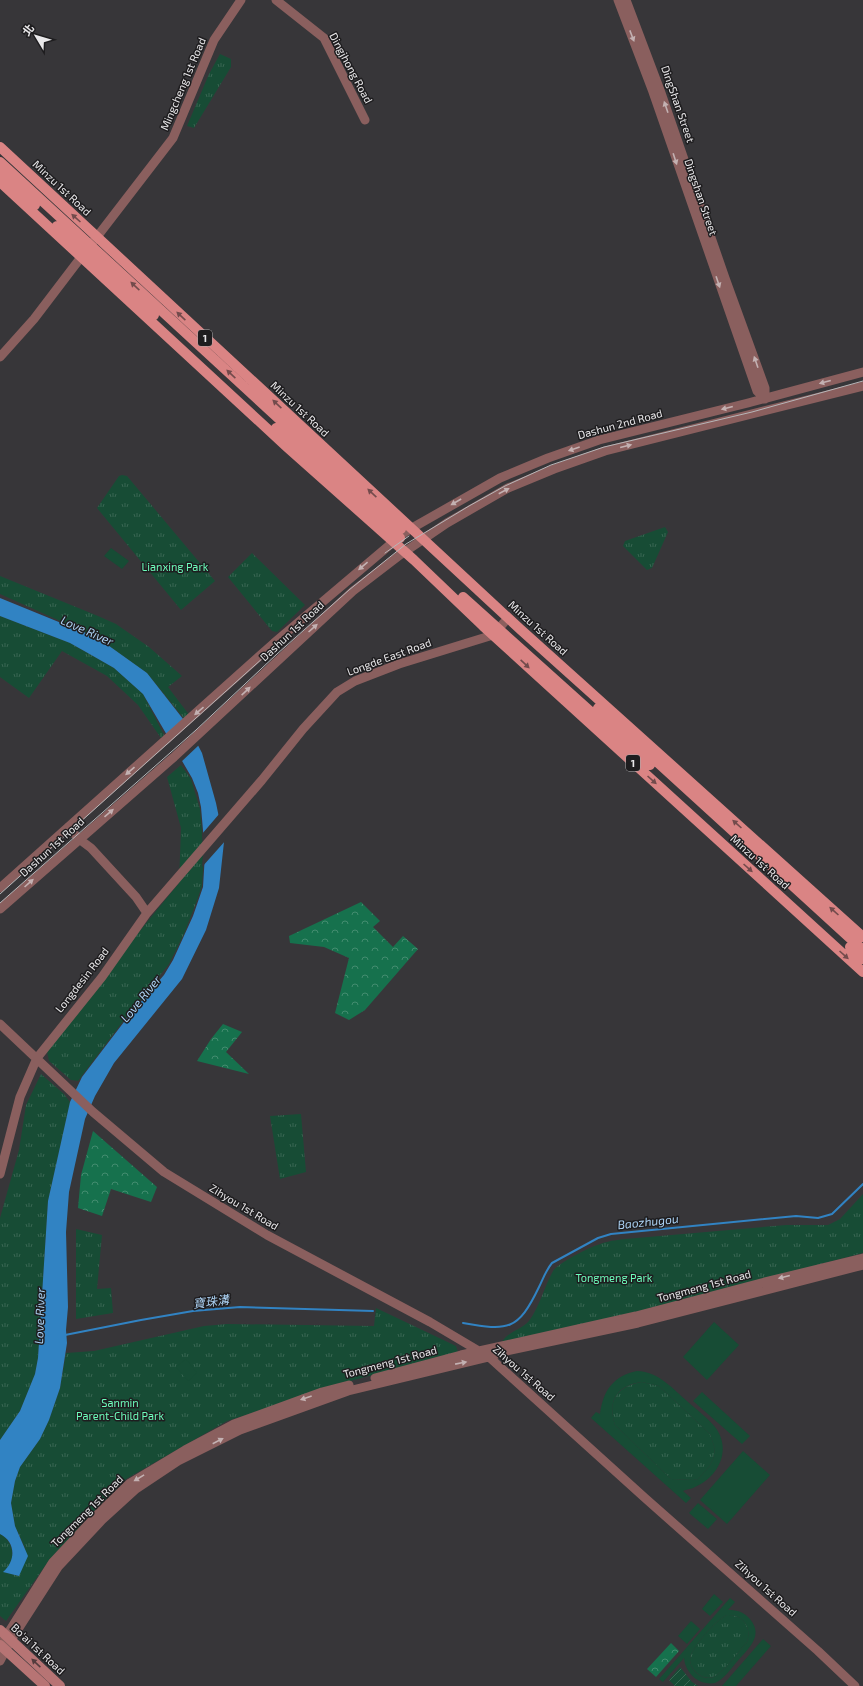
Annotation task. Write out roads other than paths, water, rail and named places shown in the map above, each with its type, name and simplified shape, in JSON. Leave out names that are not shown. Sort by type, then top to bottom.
[{"type":"main road","name":"Minzu 1st Road","points":[[0,147],[30,174],[89,247],[249,403],[414,545],[863,959]]},
{"type":"main road","name":"Minzu 1st Road","points":[[0,162],[16,187]]},
{"type":"main road","name":"Minzu 1st Road","points":[[0,172],[89,247],[501,626],[863,950]]},
{"type":"main road","points":[[16,187],[30,174]]},
{"type":"main road","name":"Minzu 1st Road","points":[[0,182],[16,187]]},
{"type":"main road","name":"Minzu 1st Road","points":[[577,695],[863,937]]},
{"type":"main road","name":"Minzu 1st Road","points":[[577,695],[863,972]]},
{"type":"main road","name":"Bo'ai 1st Road","points":[[6,1635],[60,1686]]},
{"type":"main road","name":"Bo'ai 1st Road","points":[[1,1646],[45,1686]]},
{"type":"street","name":"Mingcheng 1st Road","points":[[0,357],[34,319],[174,138],[214,40],[241,0]]},
{"type":"street","name":"Dingjhong Road","points":[[276,0],[324,38],[365,120]]},
{"type":"street","name":"Dingshan Street","points":[[618,0],[653,92],[757,391],[765,399]]},
{"type":"street","name":"DingShan Street","points":[[626,0],[660,90],[765,388],[765,399]]},
{"type":"street","name":"Dashun 2nd Road","points":[[402,535],[500,478],[548,458],[599,440],[765,399],[863,372]]},
{"type":"street","name":"Dashun 2nd Road","points":[[414,545],[508,488],[590,456],[684,430],[769,411],[863,386]]},
{"type":"street","name":"Dashun 1st Road","points":[[0,888],[274,643],[402,535]]},
{"type":"street","name":"Dashun 1st Road","points":[[0,909],[174,757],[353,592],[414,545]]},
{"type":"street","name":"Longde East Road","points":[[147,913],[262,780],[316,714],[345,686],[354,681],[501,626]]},
{"type":"street","points":[[68,826],[79,839],[91,848],[136,897],[147,913]]},
{"type":"street","name":"Longdesin Road","points":[[0,1174],[20,1097],[37,1058],[102,977],[147,913]]},
{"type":"street","points":[[0,1024],[37,1058]]},
{"type":"street","name":"Zihyou 1st Road","points":[[37,1058],[93,1112],[164,1172],[267,1235],[430,1322],[489,1357],[645,1498],[807,1641],[855,1686]]},
{"type":"street","name":"Tongmeng 1st Road","points":[[6,1635],[53,1562],[130,1483],[234,1424],[322,1392],[479,1350],[636,1316],[863,1258]]},
{"type":"street","name":"Tongmeng 1st Road","points":[[6,1635],[58,1567],[96,1526],[136,1489],[178,1461],[240,1430],[348,1391],[489,1357],[502,1352],[638,1323],[863,1265]]},
{"type":"street","points":[[0,1660],[1,1646],[6,1635]]},
{"type":"water","name":"Love River","points":[[0,598],[98,638],[147,673],[187,724],[202,753],[216,803],[224,842],[219,888],[206,930],[182,979],[114,1063],[95,1096],[85,1119],[69,1192],[66,1232],[68,1307],[66,1330],[67,1343],[60,1388],[49,1420],[40,1439],[20,1467],[15,1481],[11,1503],[15,1526],[28,1556],[19,1576],[3,1572],[10,1563],[12,1552],[9,1542],[0,1534],[0,1440],[20,1411],[35,1374],[38,1358],[48,1201],[70,1102],[82,1077],[127,1018],[164,975],[173,960],[193,916],[203,887],[205,854],[201,807],[198,793],[192,778],[143,694],[114,668],[70,643],[0,616]]},
{"type":"waterway","name":"Baozhugou","points":[[463,1323],[478,1326],[501,1327],[518,1320],[532,1302],[546,1272],[552,1263],[598,1238],[611,1234],[796,1216],[818,1218],[832,1214],[863,1184]]},
{"type":"waterway","name":"寶珠溝","points":[[65,1335],[193,1311],[240,1307],[373,1311]]},
{"type":"tram line","points":[[0,903],[196,730],[277,654],[349,590],[406,544],[505,486],[551,465],[604,447],[752,412],[863,381]]},
{"type":"tram line","points":[[385,553],[409,536]]},
{"type":"tram line","points":[[0,894],[274,648]]},
{"type":"park label","name":"Lianxing Park","points":[[175,567]]},
{"type":"park label","name":"Tongmeng Park","points":[[614,1278]]},
{"type":"park label","name":"Sanmin Parent-Child Park","points":[[120,1409]]}]
